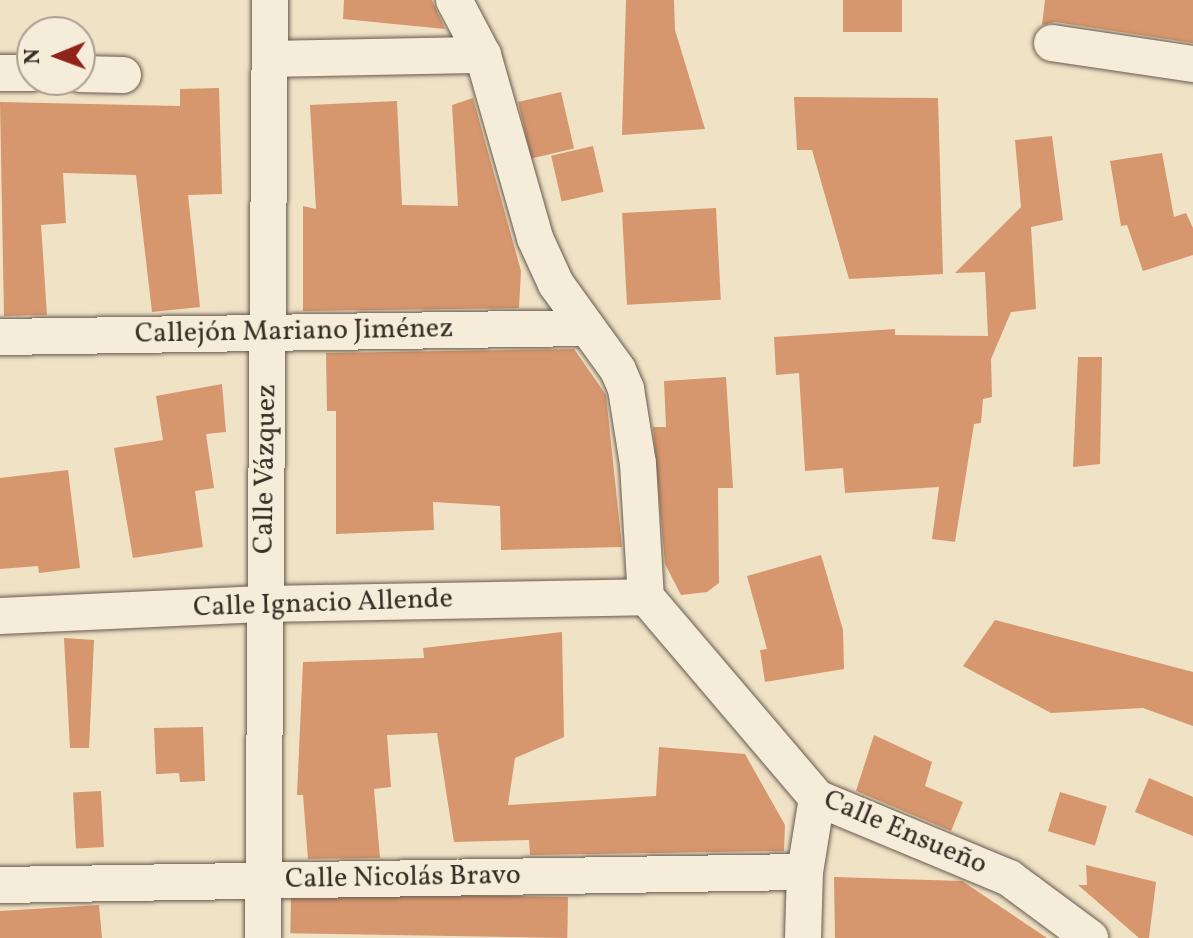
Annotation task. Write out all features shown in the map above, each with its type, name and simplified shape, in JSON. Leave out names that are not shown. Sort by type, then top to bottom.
[{"type":"street","name":"Calle Vázquez","points":[[263,938],[263,604],[269,333],[270,0]]},
{"type":"street","points":[[454,0],[483,55],[535,238],[556,284],[626,389],[638,464],[646,597]]},
{"type":"street","points":[[1052,43],[1193,64]]},
{"type":"street","points":[[272,59],[483,55]]},
{"type":"street","points":[[96,74],[123,75]]},
{"type":"street","name":"Callejón Mariano Jiménez","points":[[0,337],[587,328]]},
{"type":"street","name":"Calle Ignacio Allende","points":[[0,616],[263,604],[646,597]]},
{"type":"street","name":"Calle Ensueño","points":[[646,597],[817,798],[1009,878],[1090,938]]},
{"type":"street","points":[[803,938],[805,872],[817,798]]},
{"type":"street","name":"Calle Nicolás Bravo","points":[[0,885],[805,872]]},
{"type":"building","points":[[344,0],[432,0],[445,29],[343,19]]},
{"type":"building","points":[[626,0],[674,0],[675,30],[705,129],[622,135]]},
{"type":"building","points":[[843,0],[902,0],[902,32],[843,32]]},
{"type":"building","points":[[1045,0],[1193,0],[1193,43],[1055,22],[1042,25]]},
{"type":"building","points":[[219,88],[222,194],[188,195],[200,307],[152,312],[136,175],[63,173],[66,223],[41,225],[47,315],[4,316],[0,102],[180,106],[180,89]]},
{"type":"building","points":[[561,92],[574,149],[531,158],[518,102]]},
{"type":"building","points":[[794,97],[938,98],[943,274],[849,279],[812,150],[797,150]]},
{"type":"building","points":[[473,98],[521,271],[519,308],[303,311],[303,206],[316,209],[310,105],[397,101],[402,205],[458,206],[452,105]]},
{"type":"building","points":[[1052,136],[1063,220],[1031,227],[1036,309],[1011,312],[991,359],[992,397],[983,399],[981,423],[974,424],[955,542],[932,539],[939,487],[845,493],[843,468],[805,471],[799,373],[776,375],[774,337],[895,329],[895,335],[988,336],[985,272],[955,273],[1021,207],[1015,140]]},
{"type":"building","points":[[593,146],[604,192],[562,201],[551,156]]},
{"type":"building","points":[[1162,153],[1174,217],[1186,213],[1193,228],[1193,255],[1143,271],[1127,225],[1121,226],[1110,161]]},
{"type":"building","points":[[716,208],[721,300],[627,305],[622,213]]},
{"type":"building","points":[[574,349],[606,395],[622,547],[501,550],[500,506],[433,502],[434,530],[336,534],[336,411],[327,411],[326,353]]},
{"type":"building","points":[[1078,357],[1102,357],[1100,464],[1073,467]]},
{"type":"building","points":[[726,377],[733,488],[718,488],[719,583],[707,592],[681,595],[665,564],[653,427],[666,427],[664,381]]},
{"type":"building","points":[[222,384],[226,432],[206,434],[214,488],[195,491],[203,547],[133,558],[114,448],[163,440],[156,396]]},
{"type":"building","points":[[68,470],[80,568],[39,573],[38,566],[0,569],[0,478]]},
{"type":"building","points":[[821,555],[843,630],[844,669],[765,682],[760,650],[767,649],[747,576]]},
{"type":"building","points":[[995,620],[1193,672],[1193,726],[1143,708],[1051,713],[963,666]]},
{"type":"building","points":[[562,632],[564,737],[515,758],[508,805],[656,796],[659,747],[745,754],[785,825],[784,851],[530,855],[529,840],[454,842],[437,733],[387,735],[391,787],[374,789],[380,858],[308,859],[303,795],[297,795],[303,662],[424,658],[423,648]]},
{"type":"building","points":[[64,638],[94,640],[89,748],[70,748]]},
{"type":"building","points":[[203,727],[205,781],[180,782],[179,773],[156,774],[154,728]]},
{"type":"building","points":[[874,735],[932,762],[925,786],[963,802],[951,831],[856,791]]},
{"type":"building","points":[[1149,778],[1193,797],[1193,836],[1135,812]]},
{"type":"building","points":[[101,791],[104,847],[76,848],[73,792]]},
{"type":"building","points":[[1060,792],[1107,806],[1095,846],[1048,831]]},
{"type":"building","points":[[1086,865],[1156,882],[1149,938],[1139,938],[1078,885],[1087,885]]},
{"type":"building","points":[[834,877],[962,881],[1047,938],[835,938]]},
{"type":"building","points":[[291,892],[568,897],[567,938],[290,933]]},
{"type":"building","points":[[99,905],[102,938],[0,938],[0,911]]}]
